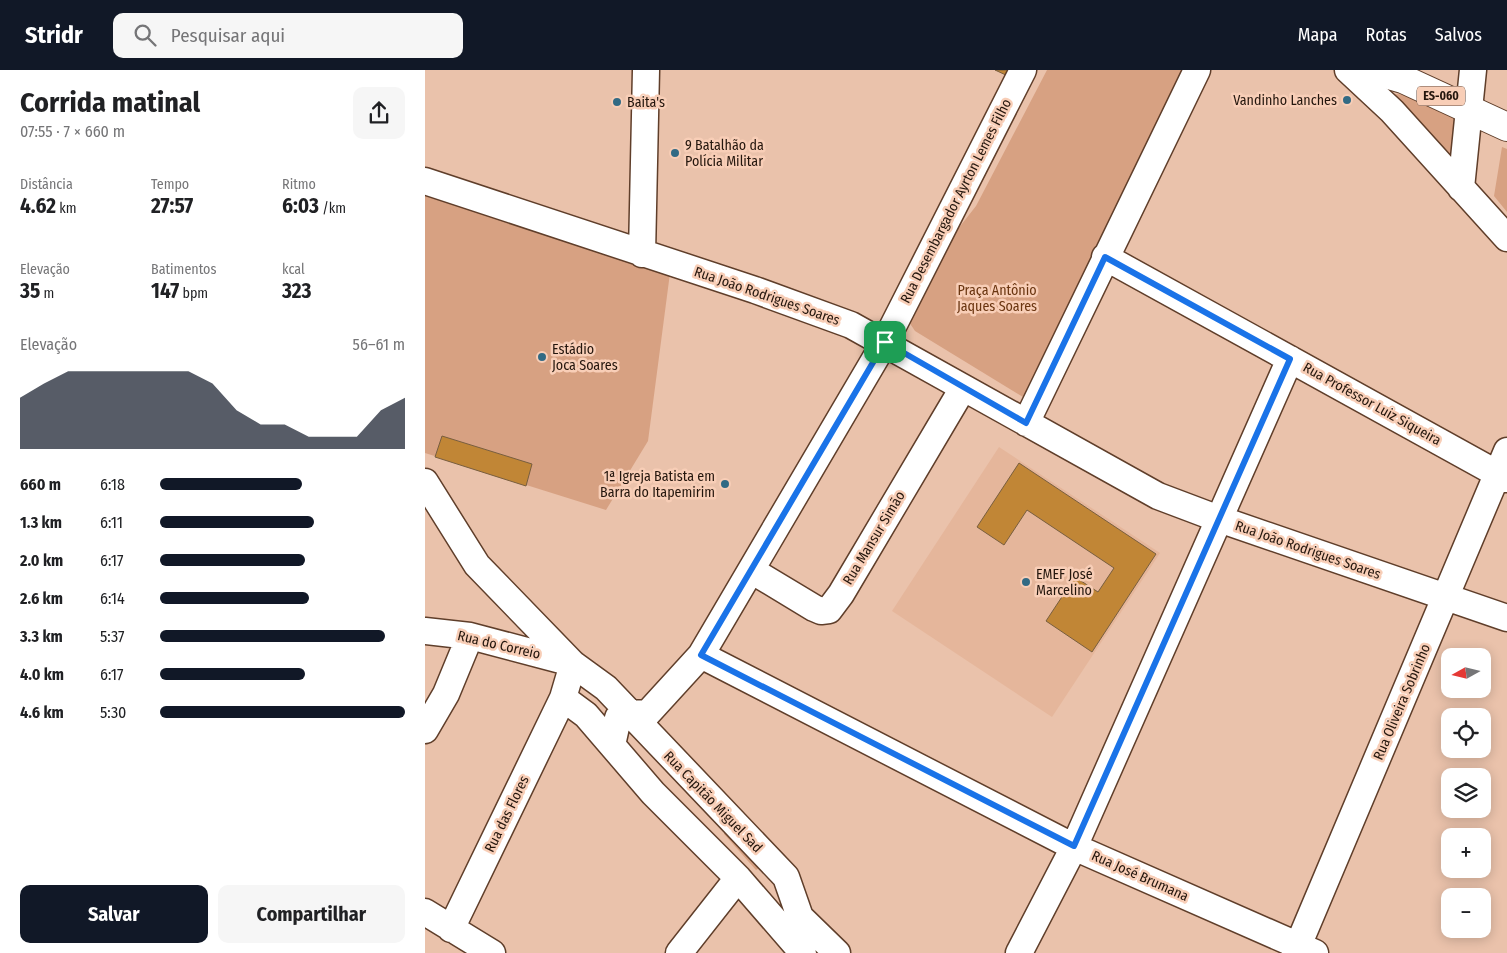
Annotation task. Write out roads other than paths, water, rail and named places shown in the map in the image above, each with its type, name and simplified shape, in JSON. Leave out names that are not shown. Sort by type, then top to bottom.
[{"type":"main road","name":"ES-060","points":[[1372,70],[1403,79],[1507,127]]},
{"type":"street","points":[[641,254],[646,70]]},
{"type":"street","name":"Rua Desembargador Ayrton Lemes Filho","points":[[629,714],[648,713],[701,655],[885,342],[1023,70]]},
{"type":"street","points":[[1026,423],[1197,70]]},
{"type":"street","points":[[1348,70],[1392,112],[1507,238]]},
{"type":"street","points":[[1461,188],[1473,70]]},
{"type":"street","name":"Rua João Rodrigues Soares","points":[[425,181],[781,299],[851,325],[885,342],[963,388],[1158,496],[1219,519],[1507,618]]},
{"type":"street","name":"Rua Professor Luiz Siqueira","points":[[1105,257],[1290,359],[1504,468]]},
{"type":"street","points":[[1019,953],[1074,846],[1290,359]]},
{"type":"street","name":"Rua Mansur Simão","points":[[751,570],[814,608],[821,611],[829,610],[841,594],[963,388]]},
{"type":"street","name":"Rua Oliveira Sobrinho","points":[[1303,951],[1447,597],[1504,468]]},
{"type":"street","name":"Rua Capitão Miguel Sad","points":[[425,482],[477,565],[573,664],[606,688],[786,877],[800,917],[837,953]]},
{"type":"street","name":"Rua do Correio","points":[[425,631],[470,636],[573,664]]},
{"type":"street","points":[[425,730],[446,694],[470,636]]},
{"type":"street","name":"Rua José Brumana","points":[[701,655],[1074,846],[1303,951]]},
{"type":"street","points":[[573,664],[563,698],[586,715],[653,794],[738,878],[803,953]]},
{"type":"street","name":"Rua das Flores","points":[[451,929],[563,698]]},
{"type":"street","points":[[612,745],[617,718],[629,714]]},
{"type":"street","points":[[679,953],[738,878]]},
{"type":"street","points":[[425,912],[492,953]]},
{"type":"street","points":[[800,917],[815,953]]},
{"type":"place","name":"Vandinho Lanches","points":[[1347,100]]},
{"type":"place","name":"Baita's","points":[[617,102]]},
{"type":"place","name":"9 Batalhão da Polícia Militar","points":[[675,153]]},
{"type":"place","name":"Estádio Joca Soares","points":[[542,357]]},
{"type":"place","name":"1ª Igreja Batista em Barra do Itapemirim","points":[[725,484]]},
{"type":"place","name":"EMEF José Marcelino","points":[[1026,582]]},
{"type":"park label","name":"Praça Antônio Jaques Soares","points":[[997,298]]}]
